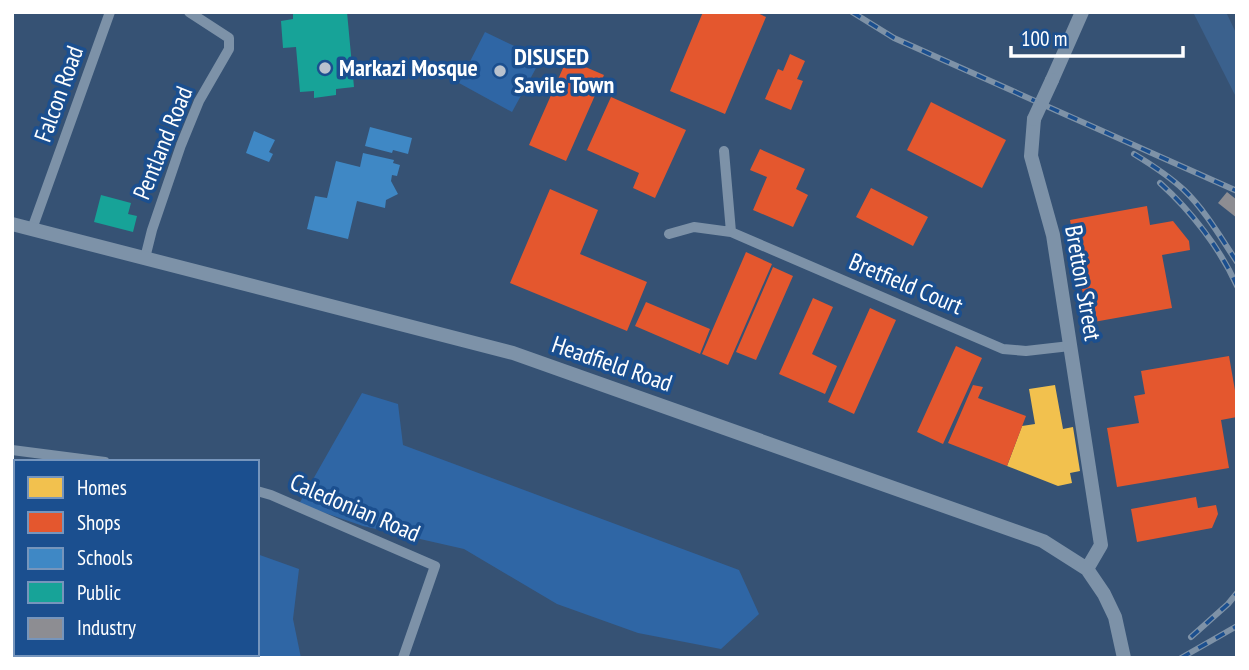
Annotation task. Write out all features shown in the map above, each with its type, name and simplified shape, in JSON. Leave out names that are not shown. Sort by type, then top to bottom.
[{"type":"street","name":"Falcon Road","points":[[32,229],[110,12]]},
{"type":"street","name":"Pentland Road","points":[[145,257],[181,145],[199,101],[229,49],[229,38],[189,12]]},
{"type":"street","name":"Bretton Street","points":[[1083,12],[1034,118],[1031,156],[1054,235],[1101,545],[1087,569]]},
{"type":"street","points":[[723,151],[731,232]]},
{"type":"street","name":"Headfield Road","points":[[12,224],[513,353],[1043,541],[1087,569],[1115,617],[1124,658]]},
{"type":"street","name":"Bretfield Court","points":[[669,234],[694,227],[731,232],[1003,349],[1026,351],[1070,346]]},
{"type":"street","points":[[12,450],[90,460]]},
{"type":"street","name":"Caledonian Road","points":[[259,492],[435,566],[403,658]]},
{"type":"shaded area","points":[[1193,12],[1226,12],[1237,35],[1237,99]]},
{"type":"shaded area","name":"DISUSED Savile Town","points":[[485,32],[541,59],[512,112],[459,83]]},
{"type":"shaded area","points":[[362,393],[398,404],[403,445],[739,570],[759,614],[721,649],[638,633],[557,604],[464,549],[363,526],[299,504]]},
{"type":"shaded area","points":[[259,555],[299,569],[293,619],[301,658],[154,658],[259,656]]},
{"type":"building: Homes","points":[[1055,385],[1063,429],[1073,427],[1080,471],[1070,473],[1072,483],[1058,486],[1007,466],[1022,426],[1035,424],[1029,389]]},
{"type":"building: Shops","points":[[703,12],[755,12],[766,17],[725,114],[670,91]]},
{"type":"building: Shops","points":[[790,54],[805,61],[797,79],[803,81],[791,110],[765,99],[778,69],[783,71]]},
{"type":"building: Shops","points":[[567,59],[604,75],[566,161],[529,145]]},
{"type":"building: Shops","points":[[611,97],[686,130],[655,198],[633,188],[639,173],[587,150]]},
{"type":"building: Shops","points":[[931,102],[1006,140],[982,188],[907,150]]},
{"type":"building: Shops","points":[[760,149],[805,169],[796,189],[808,195],[793,227],[753,210],[767,177],[750,170]]},
{"type":"building: Shops","points":[[871,188],[928,217],[913,246],[856,217]]},
{"type":"building: Shops","points":[[550,189],[598,210],[580,254],[647,282],[627,331],[510,283]]},
{"type":"building: Shops","points":[[1147,206],[1150,225],[1173,221],[1189,241],[1190,250],[1162,255],[1172,308],[1088,323],[1070,220]]},
{"type":"building: Shops","points":[[746,252],[772,264],[728,365],[702,354]]},
{"type":"building: Shops","points":[[773,267],[793,276],[756,360],[736,352]]},
{"type":"building: Shops","points":[[813,298],[833,307],[812,354],[837,366],[825,394],[779,374]]},
{"type":"building: Shops","points":[[646,302],[710,329],[700,354],[635,326]]},
{"type":"building: Shops","points":[[870,308],[896,320],[854,414],[828,402]]},
{"type":"building: Shops","points":[[956,346],[982,358],[943,444],[917,432]]},
{"type":"building: Shops","points":[[1229,356],[1237,417],[1221,420],[1229,468],[1117,487],[1107,428],[1139,423],[1134,396],[1145,394],[1141,371]]},
{"type":"building: Shops","points":[[973,385],[983,387],[978,398],[1026,416],[1007,466],[948,443]]},
{"type":"building: Shops","points":[[1196,497],[1198,508],[1216,505],[1218,514],[1212,528],[1137,542],[1131,509]]},
{"type":"building: Schools","points":[[370,127],[412,138],[408,154],[365,146]]},
{"type":"building: Schools","points":[[254,131],[275,140],[269,152],[273,154],[269,162],[246,153]]},
{"type":"building: Schools","points":[[363,153],[394,160],[393,163],[400,165],[397,176],[392,175],[391,181],[398,194],[386,200],[385,208],[357,201],[348,239],[307,229],[315,196],[327,198],[336,161],[360,167]]},
{"type":"building: Public","name":"Markazi Mosque","points":[[293,12],[347,12],[354,87],[336,89],[336,95],[314,98],[314,91],[300,92],[296,47],[283,48],[281,21],[293,19]]},
{"type":"building: Public","points":[[101,195],[131,203],[128,214],[137,216],[133,232],[94,222]]},
{"type":"building: Industry","points":[[1227,192],[1237,200],[1237,218],[1218,203]]},
{"type":"railway","points":[[852,12],[894,38],[1237,191]]},
{"type":"railway","points":[[1134,154],[1166,175],[1192,198],[1237,262]]},
{"type":"railway","points":[[1160,183],[1204,231],[1237,286]]},
{"type":"railway","points":[[1191,637],[1237,593]]},
{"type":"railway","points":[[1181,658],[1237,626]]},
{"type":"place","name":"Markazi Mosque","points":[[325,68]]},
{"type":"place","name":"DISUSED Savile Town","points":[[500,71]]}]
